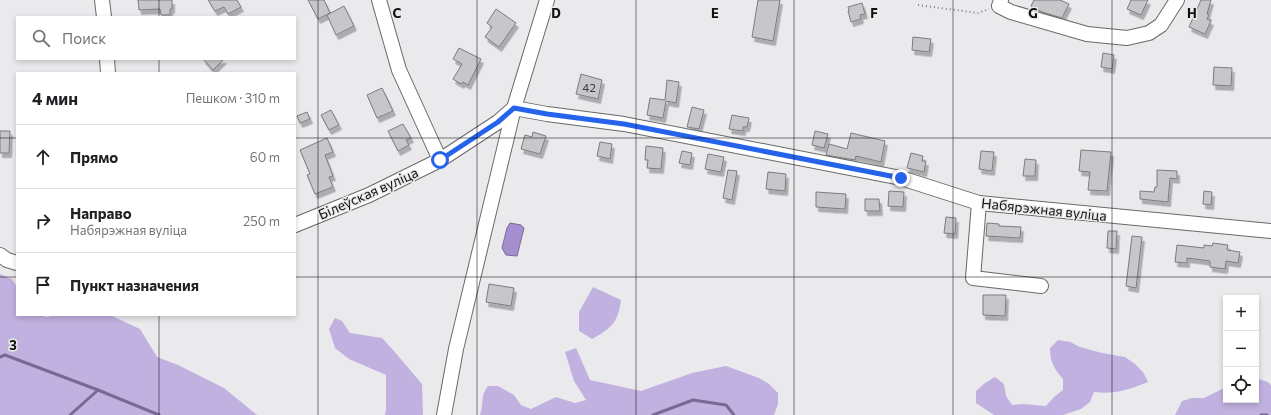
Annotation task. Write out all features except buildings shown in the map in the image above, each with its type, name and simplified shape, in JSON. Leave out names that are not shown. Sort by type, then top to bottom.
[{"type":"street","points":[[102,0],[104,16]]},
{"type":"street","points":[[379,0],[398,70],[440,160]]},
{"type":"street","points":[[444,415],[456,349],[514,108],[548,0]]},
{"type":"street","points":[[1000,3],[1011,12],[1087,34],[1127,38],[1149,33],[1161,25],[1177,0]]},
{"type":"street","points":[[107,60],[108,72]]},
{"type":"street","name":"Білеўская вуліца","points":[[296,225],[369,195],[440,160],[498,122],[514,108]]},
{"type":"street","name":"Набярэжная вуліца","points":[[514,108],[624,124],[901,178],[978,204],[1271,231]]},
{"type":"street","points":[[978,204],[973,278],[1041,286]]},
{"type":"street","points":[[0,255],[7,260],[16,263]]},
{"type":"path","points":[[918,5],[978,13],[1000,3]]},
{"type":"shaded area","points":[[510,223],[521,225],[524,228],[517,256],[506,255],[502,248],[507,228]]},
{"type":"shaded area","points":[[0,274],[12,279],[16,285],[16,316],[112,316],[140,329],[157,357],[178,365],[224,388],[257,415],[0,415]]},
{"type":"shaded area","points":[[593,287],[621,300],[618,314],[613,324],[592,339],[579,331],[579,312]]},
{"type":"shaded area","points":[[335,318],[342,321],[350,333],[382,338],[393,350],[422,384],[423,415],[385,415],[386,375],[349,359],[335,348],[329,329]]},
{"type":"shaded area","points":[[1058,340],[1070,342],[1080,347],[1102,353],[1125,357],[1143,372],[1148,382],[1122,391],[1108,393],[1094,392],[1090,402],[1081,409],[1063,415],[994,415],[976,403],[976,391],[995,377],[1004,384],[1006,396],[1012,405],[1023,404],[1046,406],[1063,390],[1063,379],[1053,365],[1050,353],[1050,348]]},
{"type":"shaded area","points":[[576,348],[590,380],[641,391],[692,373],[726,366],[759,378],[769,384],[778,393],[778,404],[774,415],[480,415],[483,396],[488,386],[498,386],[514,395],[521,405],[531,409],[556,397],[575,403],[586,400],[574,381],[565,352]]},
{"type":"shaded area","points":[[1259,379],[1268,382],[1271,385],[1271,415],[1175,415],[1182,401],[1192,398],[1204,398],[1223,388],[1223,403],[1259,403]]},
{"type":"waterway","points":[[0,357],[5,355],[98,390]]},
{"type":"waterway","points":[[70,415],[98,390],[159,415]]},
{"type":"waterway","points":[[653,415],[693,400],[726,405],[734,415]]},
{"type":"waterway","points":[[1261,415],[1267,415]]},
{"type":"route","points":[[440,160],[498,122],[514,108],[624,124],[901,178]]}]
